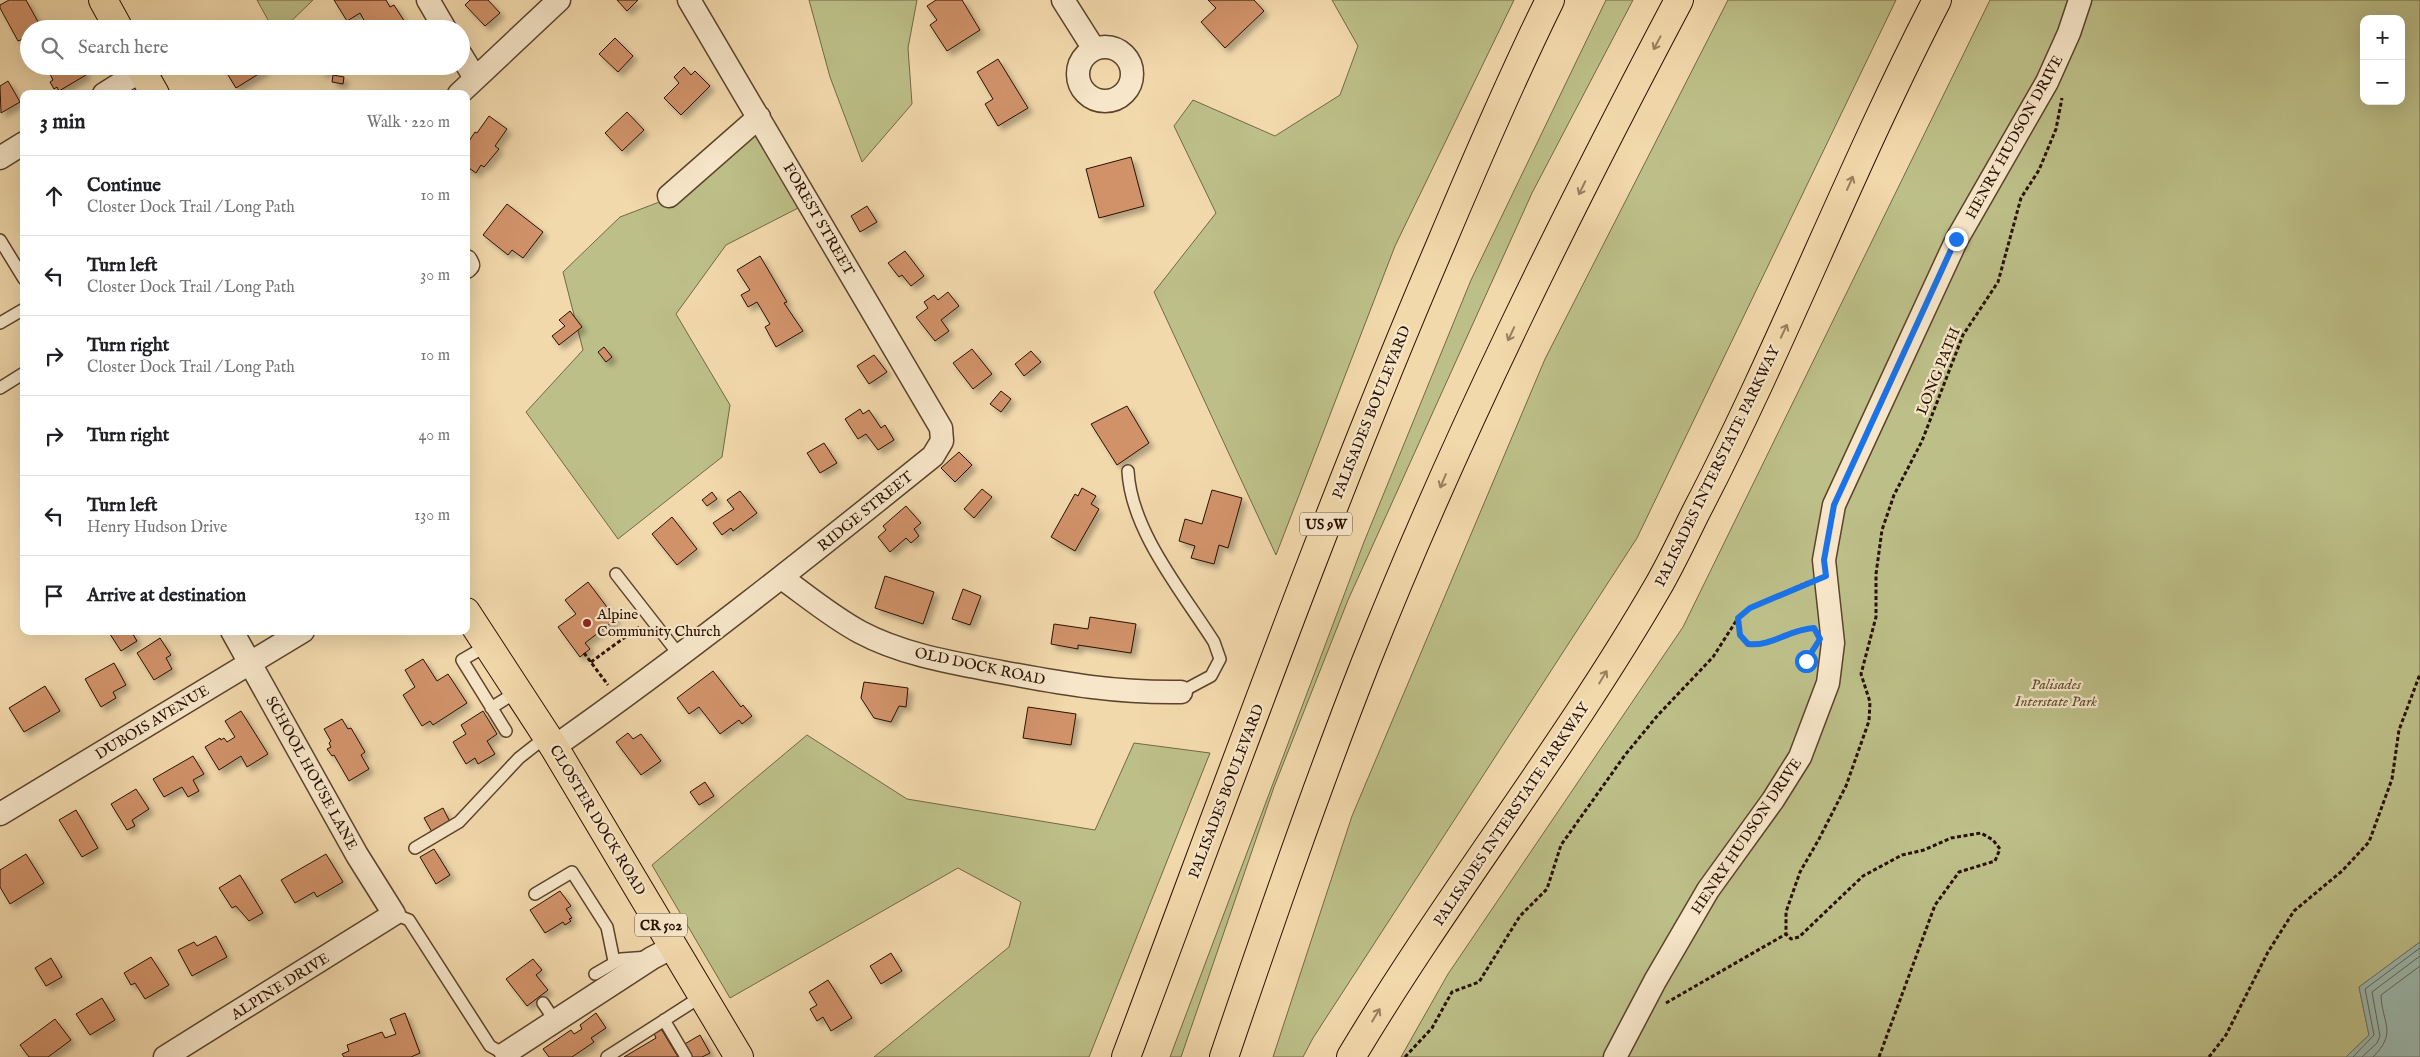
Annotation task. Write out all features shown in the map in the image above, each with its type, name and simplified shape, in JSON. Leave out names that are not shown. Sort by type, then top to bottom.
[{"type":"main road","points":[[103,0],[114,20]]},
{"type":"main road","name":"PALISADES BOULEVARD","points":[[1126,1057],[1322,535],[1382,385],[1480,153],[1550,0]]},
{"type":"main road","points":[[1224,1057],[1297,843],[1365,663],[1450,464],[1611,129],[1679,0]]},
{"type":"main road","name":"PALISADES INTERSTATE PARKWAY","points":[[1351,1057],[1390,992],[1582,710],[1658,586],[1725,457],[1900,70],[1936,0]]},
{"type":"main road","points":[[144,75],[153,90]]},
{"type":"main road","name":"CLOSTER DOCK ROAD","points":[[470,618],[551,741],[662,952],[702,996],[734,1055]]},
{"type":"street","points":[[428,0],[440,20]]},
{"type":"street","points":[[463,90],[559,0]]},
{"type":"street","name":"FOREST STREET","points":[[689,0],[941,428],[942,440]]},
{"type":"street","points":[[1063,0],[1094,49]]},
{"type":"street","name":"HENRY HUDSON DRIVE","points":[[1615,1057],[1645,998],[1708,890],[1773,800],[1800,757],[1828,683],[1833,643],[1824,560],[1834,505],[1956,239],[2047,82],[2070,33],[2080,0]]},
{"type":"street","points":[[470,70],[475,78]]},
{"type":"street","points":[[110,90],[130,75]]},
{"type":"street","points":[[669,196],[759,117]]},
{"type":"street","points":[[0,158],[20,146]]},
{"type":"street","name":"RIDGE STREET","points":[[782,578],[933,456],[942,440]]},
{"type":"street","points":[[551,741],[620,701],[782,578]]},
{"type":"street","name":"OLD DOCK ROAD","points":[[782,578],[839,620],[861,632],[930,658],[1078,686],[1139,692],[1181,692]]},
{"type":"street","name":"SCHOOL HOUSE LANE","points":[[234,635],[358,855],[394,914]]},
{"type":"street","name":"DUBOIS AVENUE","points":[[0,814],[296,635]]},
{"type":"street","name":"ALPINE DRIVE","points":[[165,1057],[394,914]]},
{"type":"street","points":[[505,1056],[549,1012],[662,952]]},
{"type":"lane","points":[[0,240],[20,272]]},
{"type":"lane","points":[[0,323],[20,311]]},
{"type":"lane","points":[[0,388],[20,376]]},
{"type":"lane","points":[[1128,472],[1129,491],[1135,511],[1150,542],[1214,642],[1220,659],[1211,676],[1181,692]]},
{"type":"lane","points":[[616,574],[680,656]]},
{"type":"lane","points":[[488,645],[462,660],[506,732]]},
{"type":"lane","points":[[491,708],[518,691]]},
{"type":"lane","points":[[414,848],[459,822],[518,758],[551,741]]},
{"type":"lane","points":[[535,894],[572,872],[607,927],[614,961]]},
{"type":"lane","points":[[394,914],[409,920],[490,1046],[505,1056]]},
{"type":"lane","points":[[595,974],[614,961],[627,957],[662,952]]},
{"type":"lane","points":[[607,1057],[702,996]]},
{"type":"lane","points":[[664,1020],[686,1057]]},
{"type":"path","name":"LONG PATH","points":[[1786,934],[1786,912],[1800,872],[1846,786],[1869,721],[1870,702],[1861,674],[1876,617],[1876,574],[1885,522],[1902,478],[1922,440],[1963,335],[1998,282],[2021,198],[2039,170],[2056,129],[2064,90]]},
{"type":"path","points":[[1405,1057],[1432,1028],[1452,992],[1479,982],[1520,916],[1547,889],[1561,845],[1614,770],[1658,715],[1713,657],[1738,618],[1750,608],[1826,576]]},
{"type":"path","points":[[591,662],[650,618]]},
{"type":"path","points":[[1738,618],[1740,635],[1748,644],[1759,645],[1806,628],[1814,628],[1817,634]]},
{"type":"path","points":[[1812,668],[1806,661],[1816,647]]},
{"type":"path","points":[[584,653],[620,701]]},
{"type":"path","points":[[2209,1057],[2226,1035],[2268,952],[2294,911],[2342,871],[2369,842],[2392,779],[2399,730],[2420,674]]},
{"type":"path","points":[[1645,998],[1666,1004],[1786,934],[1791,939],[1799,937],[1863,876],[1902,855],[1924,850],[1951,838],[1980,833],[1993,840],[2000,849],[1995,861],[1959,872],[1935,905],[1879,1057]]},
{"type":"green space","points":[[257,0],[313,0],[292,20],[268,20]]},
{"type":"green space","points":[[809,0],[917,0],[908,48],[912,104],[862,162],[830,77]]},
{"type":"green space","points":[[1332,0],[1514,0],[1395,246],[1276,555],[1154,292],[1216,213],[1174,126],[1193,100],[1275,136],[1340,95],[1358,46]]},
{"type":"green space","points":[[1606,0],[1633,0],[1532,193],[1348,600],[1274,787],[1181,1057],[1170,1057],[1364,542],[1471,280]]},
{"type":"green space","points":[[1728,0],[1896,0],[1637,538],[1313,1038],[1303,1057],[1273,1057],[1352,816],[1545,359]]},
{"type":"green space","name":"Palisades Interstate Park","points":[[1990,0],[2420,0],[2420,942],[2359,987],[2369,1035],[2346,1057],[1401,1057],[1448,974],[1683,627]]},
{"type":"green space","points":[[752,131],[802,206],[726,245],[676,314],[730,405],[722,457],[618,539],[526,412],[583,350],[563,272],[620,217],[675,196]]},
{"type":"green space","points":[[807,735],[907,799],[1095,830],[1134,743],[1210,753],[1089,1057],[874,1057],[1009,947],[1021,902],[958,868],[730,998],[652,865]]},
{"type":"water","points":[[2420,942],[2420,1057],[2346,1057],[2369,1035],[2359,987]]},
{"type":"building","points":[[9,0],[26,0],[37,20],[20,20],[20,40],[18,41],[0,5]]},
{"type":"building","points":[[334,0],[386,0],[390,7],[394,5],[404,20],[364,20],[360,13],[346,20]]},
{"type":"building","points":[[470,0],[488,0],[500,13],[485,26],[465,5]]},
{"type":"building","points":[[617,0],[638,0],[627,11]]},
{"type":"building","points":[[936,0],[962,0],[980,30],[947,51],[930,25],[937,20],[927,6]]},
{"type":"building","points":[[1208,0],[1254,0],[1264,11],[1225,48],[1201,22],[1216,8]]},
{"type":"building","points":[[615,38],[633,56],[618,72],[599,54]]},
{"type":"building","points":[[998,59],[1028,108],[998,126],[985,104],[993,99],[977,72]]},
{"type":"building","points":[[684,67],[691,75],[695,71],[710,86],[681,115],[664,98],[679,83],[674,77]]},
{"type":"building","points":[[50,75],[86,75],[61,90],[57,87],[54,89],[50,82],[53,80]]},
{"type":"building","points":[[228,75],[257,75],[236,88]]},
{"type":"building","points":[[333,75],[344,77],[343,84],[332,82]]},
{"type":"building","points":[[8,81],[20,102],[1,113],[0,86]]},
{"type":"building","points":[[627,112],[644,130],[622,151],[605,133]]},
{"type":"building","points":[[489,116],[507,129],[495,146],[499,149],[484,167],[481,165],[476,173],[470,169],[470,140],[475,132],[477,133]]},
{"type":"building","points":[[1131,157],[1144,206],[1099,218],[1086,169]]},
{"type":"building","points":[[507,204],[543,232],[523,258],[512,250],[508,255],[483,235]]},
{"type":"building","points":[[867,206],[877,222],[860,232],[851,216]]},
{"type":"building","points":[[905,251],[924,276],[911,286],[902,275],[899,277],[888,263]]},
{"type":"building","points":[[760,256],[787,302],[784,303],[803,331],[776,347],[765,327],[770,324],[757,302],[748,307],[741,295],[750,290],[737,270]]},
{"type":"building","points":[[948,292],[959,306],[941,320],[949,331],[935,341],[916,317],[928,308],[924,302],[934,295],[938,300]]},
{"type":"building","points":[[570,311],[582,327],[559,345],[552,336],[565,326],[559,320]]},
{"type":"building","points":[[604,347],[612,357],[606,362],[598,352]]},
{"type":"building","points":[[972,349],[992,374],[973,389],[953,363]]},
{"type":"building","points":[[1031,351],[1041,362],[1024,376],[1015,364]]},
{"type":"building","points":[[874,355],[887,372],[869,384],[857,366]]},
{"type":"building","points":[[1001,391],[1011,399],[1001,412],[990,404]]},
{"type":"building","points":[[1127,406],[1149,443],[1117,465],[1091,424]]},
{"type":"building","points":[[860,409],[863,414],[869,410],[881,428],[885,425],[894,440],[878,450],[866,434],[858,439],[845,419]]},
{"type":"building","points":[[824,443],[837,463],[820,473],[807,453]]},
{"type":"building","points":[[959,452],[972,465],[955,482],[941,468]]},
{"type":"building","points":[[1082,488],[1096,496],[1091,504],[1099,509],[1075,551],[1051,537],[1075,494],[1078,496]]},
{"type":"building","points":[[982,489],[992,497],[974,518],[964,509]]},
{"type":"building","points":[[1212,490],[1242,498],[1228,548],[1219,545],[1214,564],[1191,558],[1195,546],[1179,541],[1185,519],[1202,524]]},
{"type":"building","points":[[740,491],[757,513],[733,531],[731,528],[722,535],[713,523],[734,509],[727,500]]},
{"type":"building","points":[[712,492],[717,499],[707,506],[702,500]]},
{"type":"building","points":[[906,506],[921,523],[914,529],[919,536],[911,543],[906,538],[890,552],[878,537],[886,530],[883,526]]},
{"type":"building","points":[[672,517],[697,549],[677,565],[652,534]]},
{"type":"building","points":[[885,576],[934,592],[923,624],[875,608]]},
{"type":"building","name":"Alpine Community Church","points":[[588,582],[616,619],[585,643],[590,649],[580,657],[558,627],[576,614],[565,600]]},
{"type":"building","points":[[963,589],[981,596],[970,625],[952,619]]},
{"type":"building","points":[[1090,617],[1136,624],[1131,653],[1078,645],[1078,649],[1051,644],[1054,624],[1088,629]]},
{"type":"building","points":[[111,635],[133,635],[137,641],[121,651]]},
{"type":"building","points":[[160,638],[171,655],[166,658],[172,669],[154,680],[137,653]]},
{"type":"building","points":[[423,659],[437,681],[448,674],[467,703],[433,725],[430,721],[422,726],[403,695],[415,687],[405,670]]},
{"type":"building","points":[[114,663],[126,685],[113,692],[116,698],[101,707],[85,679]]},
{"type":"building","points":[[713,671],[741,707],[743,705],[752,716],[742,724],[739,720],[720,734],[699,707],[689,714],[677,698]]},
{"type":"building","points":[[864,682],[908,688],[906,707],[899,706],[891,722],[874,718],[861,698]]},
{"type":"building","points":[[45,686],[60,711],[24,732],[9,708]]},
{"type":"building","points":[[1028,707],[1076,714],[1071,745],[1023,738]]},
{"type":"building","points":[[241,711],[268,754],[247,767],[241,756],[219,770],[205,747],[220,738],[221,740],[224,738],[227,742],[235,737],[225,721]]},
{"type":"building","points":[[483,711],[497,734],[487,741],[495,754],[478,764],[475,758],[466,764],[453,742],[466,734],[461,725]]},
{"type":"building","points":[[342,719],[348,729],[351,728],[365,752],[361,755],[369,769],[349,781],[334,755],[332,756],[327,749],[331,747],[329,743],[331,741],[324,729]]},
{"type":"building","points":[[628,733],[633,739],[641,734],[661,761],[641,775],[616,742]]},
{"type":"building","points":[[193,756],[204,774],[193,780],[199,791],[188,797],[182,787],[164,797],[153,779]]},
{"type":"building","points":[[705,782],[714,796],[699,805],[690,792]]},
{"type":"building","points":[[136,789],[149,809],[132,820],[135,826],[127,830],[111,804]]},
{"type":"building","points":[[443,808],[450,822],[432,832],[424,818]]},
{"type":"building","points":[[76,810],[98,848],[82,857],[59,820]]},
{"type":"building","points":[[434,849],[450,875],[436,884],[420,857]]},
{"type":"building","points":[[26,854],[44,883],[10,904],[0,887],[0,870]]},
{"type":"building","points":[[326,854],[343,882],[317,897],[314,892],[295,903],[281,880]]},
{"type":"building","points":[[240,875],[263,913],[249,921],[236,906],[232,908],[219,888]]},
{"type":"building","points":[[560,891],[571,906],[566,909],[572,918],[569,919],[571,921],[565,925],[563,922],[545,933],[530,910]]},
{"type":"building","points":[[216,936],[227,957],[192,976],[178,950],[194,942],[197,946]]},
{"type":"building","points":[[891,953],[902,971],[881,984],[870,966]]},
{"type":"building","points":[[151,957],[169,985],[145,999],[135,983],[131,985],[124,973]]},
{"type":"building","points":[[51,958],[62,977],[46,986],[35,968]]},
{"type":"building","points":[[533,959],[542,970],[536,975],[548,990],[527,1006],[506,979]]},
{"type":"building","points":[[828,980],[852,1018],[831,1031],[823,1017],[817,1021],[810,1009],[817,1005],[809,992]]},
{"type":"building","points":[[102,998],[115,1020],[90,1035],[76,1014]]},
{"type":"building","points":[[405,1013],[420,1053],[411,1057],[344,1057],[342,1054],[349,1051],[347,1045],[382,1032],[385,1038],[396,1034],[390,1019]]},
{"type":"building","points":[[596,1013],[606,1028],[591,1038],[594,1042],[572,1057],[549,1057],[543,1049],[571,1030],[574,1034],[582,1029],[580,1025]]},
{"type":"building","points":[[55,1019],[71,1040],[48,1057],[29,1057],[20,1045]]},
{"type":"building","points":[[660,1027],[678,1057],[624,1057],[656,1038],[653,1031]]},
{"type":"building","points":[[700,1035],[710,1053],[702,1057],[690,1057],[683,1045]]},
{"type":"place","name":"Alpine Community Church","points":[[587,623]]},
{"type":"route","points":[[1806,661],[1820,639],[1814,628],[1787,633],[1759,645],[1748,644],[1740,635],[1738,618],[1750,608],[1826,576],[1824,560],[1834,505],[1956,239]]}]
